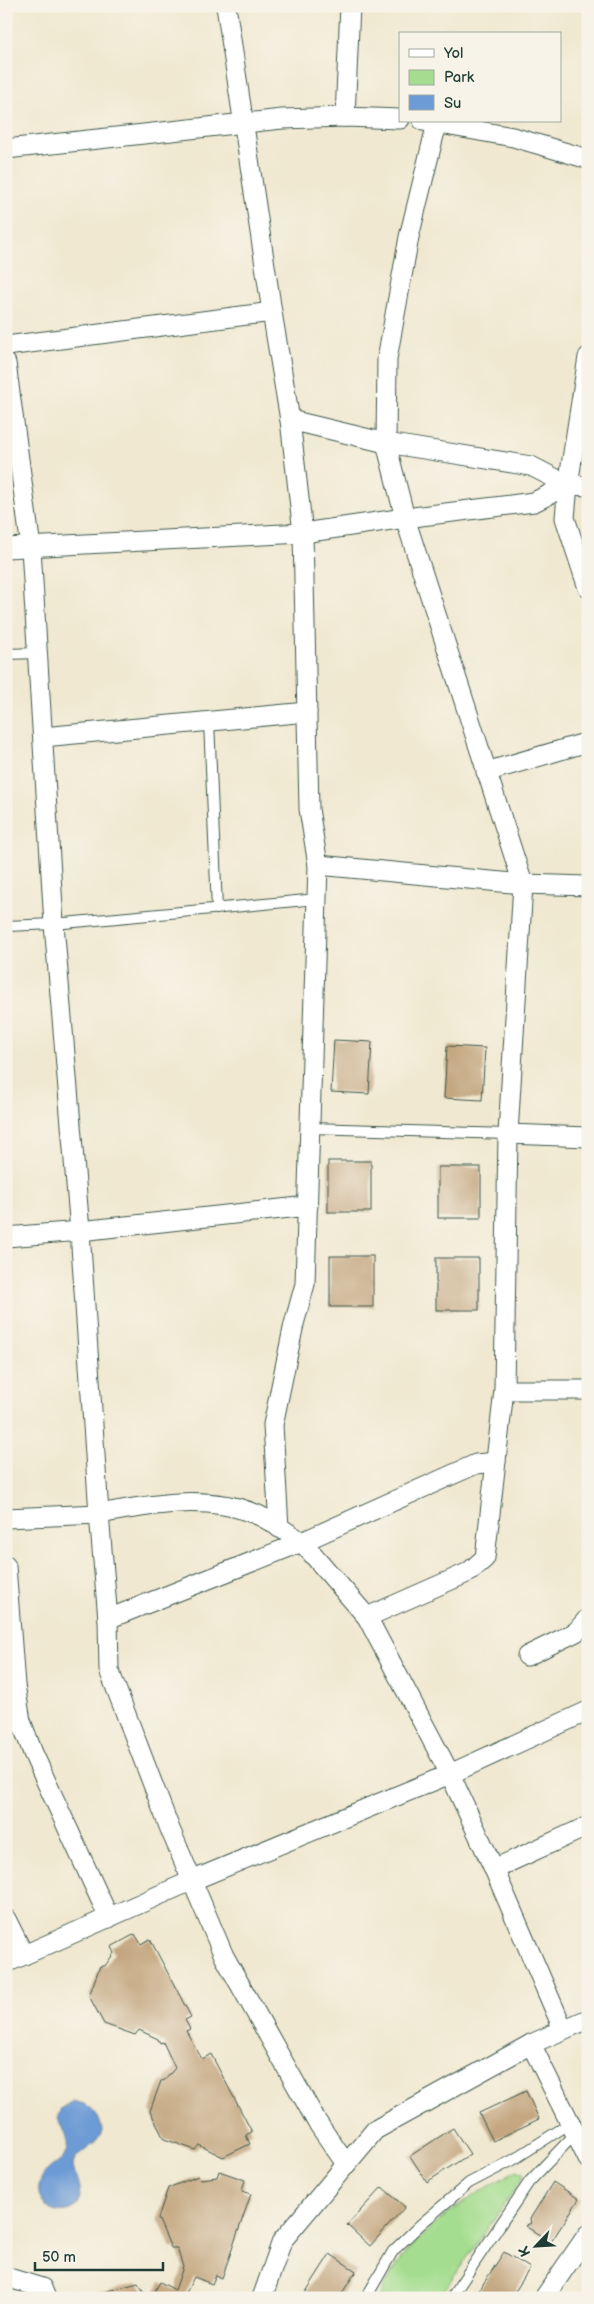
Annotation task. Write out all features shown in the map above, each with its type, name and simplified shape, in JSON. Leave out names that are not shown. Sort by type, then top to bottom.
[{"type":"street","points":[[226,6],[290,420],[303,533],[308,809],[318,865],[305,1284],[294,1324],[273,1425],[279,1528]]},
{"type":"street","points":[[345,117],[350,6]]},
{"type":"street","points":[[6,149],[282,119],[345,117],[399,119]]},
{"type":"street","points":[[367,1617],[469,1572],[485,1558],[504,1390],[508,1134],[523,884],[405,518],[386,443],[387,359],[430,122],[513,137],[588,159]]},
{"type":"street","points":[[6,346],[272,312]]},
{"type":"street","points":[[588,358],[568,485],[565,518],[588,588]]},
{"type":"street","points":[[6,363],[31,548],[54,924],[80,1232],[108,1619],[109,1670],[191,1881],[224,1956],[316,2122],[346,2164]]},
{"type":"street","points":[[290,420],[386,443],[531,466],[568,485],[588,486]]},
{"type":"street","points":[[6,548],[303,533],[534,502],[568,485]]},
{"type":"street","points":[[43,737],[307,712]]},
{"type":"street","points":[[486,772],[588,742]]},
{"type":"street","points":[[318,865],[523,884],[588,886]]},
{"type":"street","points":[[508,1134],[588,1137]]},
{"type":"street","points":[[6,1237],[80,1232],[308,1206]]},
{"type":"street","points":[[504,1390],[588,1390]]},
{"type":"street","points":[[108,1619],[302,1542],[476,1464],[496,1462]]},
{"type":"street","points":[[6,1518],[99,1514],[145,1506],[208,1503],[254,1513],[302,1542],[367,1617],[450,1774],[494,1869],[563,2030]]},
{"type":"street","points":[[6,1566],[15,1685],[21,1721],[30,1746],[109,1918]]},
{"type":"street","points":[[527,1656],[576,1632],[588,1618]]},
{"type":"street","points":[[6,1963],[191,1881],[450,1774],[588,1710]]},
{"type":"street","points":[[494,1869],[588,1826]]},
{"type":"street","points":[[6,1919],[24,1955]]},
{"type":"street","points":[[262,2298],[282,2242],[375,2130],[531,2044],[588,2019]]},
{"type":"street","points":[[531,2044],[588,2159]]},
{"type":"street","points":[[544,2298],[588,2234]]},
{"type":"street","points":[[6,2277],[42,2288],[46,2298]]},
{"type":"lane","points":[[6,654],[38,653]]},
{"type":"lane","points":[[209,721],[218,909]]},
{"type":"lane","points":[[6,926],[54,924],[318,899]]},
{"type":"lane","points":[[310,1128],[508,1134]]},
{"type":"lane","points":[[366,2298],[393,2251],[469,2183],[572,2129]]},
{"type":"lane","points":[[451,2298],[530,2182],[572,2129]]},
{"type":"green space","points":[[516,2170],[523,2173],[523,2178],[439,2298],[379,2298],[391,2275],[420,2238],[455,2209]]},
{"type":"water","points":[[74,2102],[90,2107],[93,2110],[99,2119],[102,2130],[97,2140],[73,2164],[80,2198],[78,2204],[67,2211],[59,2211],[47,2207],[43,2203],[40,2197],[39,2184],[45,2173],[63,2157],[67,2149],[66,2136],[58,2116],[61,2108]]},
{"type":"building","points":[[334,1040],[372,1042],[369,1094],[331,1092]]},
{"type":"building","points":[[447,1046],[485,1048],[482,1100],[444,1098]]},
{"type":"building","points":[[328,1161],[371,1161],[371,1212],[328,1212]]},
{"type":"building","points":[[438,1167],[481,1167],[481,1218],[438,1218]]},
{"type":"building","points":[[330,1256],[373,1256],[373,1307],[330,1307]]},
{"type":"building","points":[[436,1258],[479,1258],[479,1310],[436,1310]]},
{"type":"building","points":[[135,1934],[141,1944],[150,1939],[191,2017],[185,2020],[190,2029],[186,2031],[202,2059],[211,2054],[252,2132],[246,2135],[250,2144],[223,2157],[199,2145],[195,2150],[164,2139],[150,2111],[161,2081],[165,2080],[175,2068],[163,2042],[160,2043],[158,2039],[139,2030],[135,2035],[104,2024],[89,1996],[100,1966],[105,1966],[114,1953],[111,1947]]},
{"type":"building","points":[[526,2091],[539,2119],[493,2141],[479,2113]]},
{"type":"building","points":[[453,2128],[470,2154],[427,2182],[410,2156]]},
{"type":"building","points":[[219,2171],[245,2180],[242,2191],[251,2194],[222,2278],[216,2275],[212,2284],[194,2277],[185,2295],[190,2298],[151,2298],[160,2282],[175,2290],[183,2267],[177,2248],[171,2248],[158,2218],[168,2188],[198,2176],[201,2179],[217,2177]]},
{"type":"building","points":[[553,2182],[579,2199],[551,2242],[525,2226],[531,2223],[530,2219]]},
{"type":"building","points":[[382,2187],[405,2207],[370,2246],[347,2225]]},
{"type":"building","points":[[504,2252],[530,2268],[511,2298],[474,2298]]},
{"type":"building","points":[[330,2254],[356,2271],[339,2298],[302,2298]]},
{"type":"building","points":[[138,2283],[148,2298],[101,2298],[100,2293]]}]
